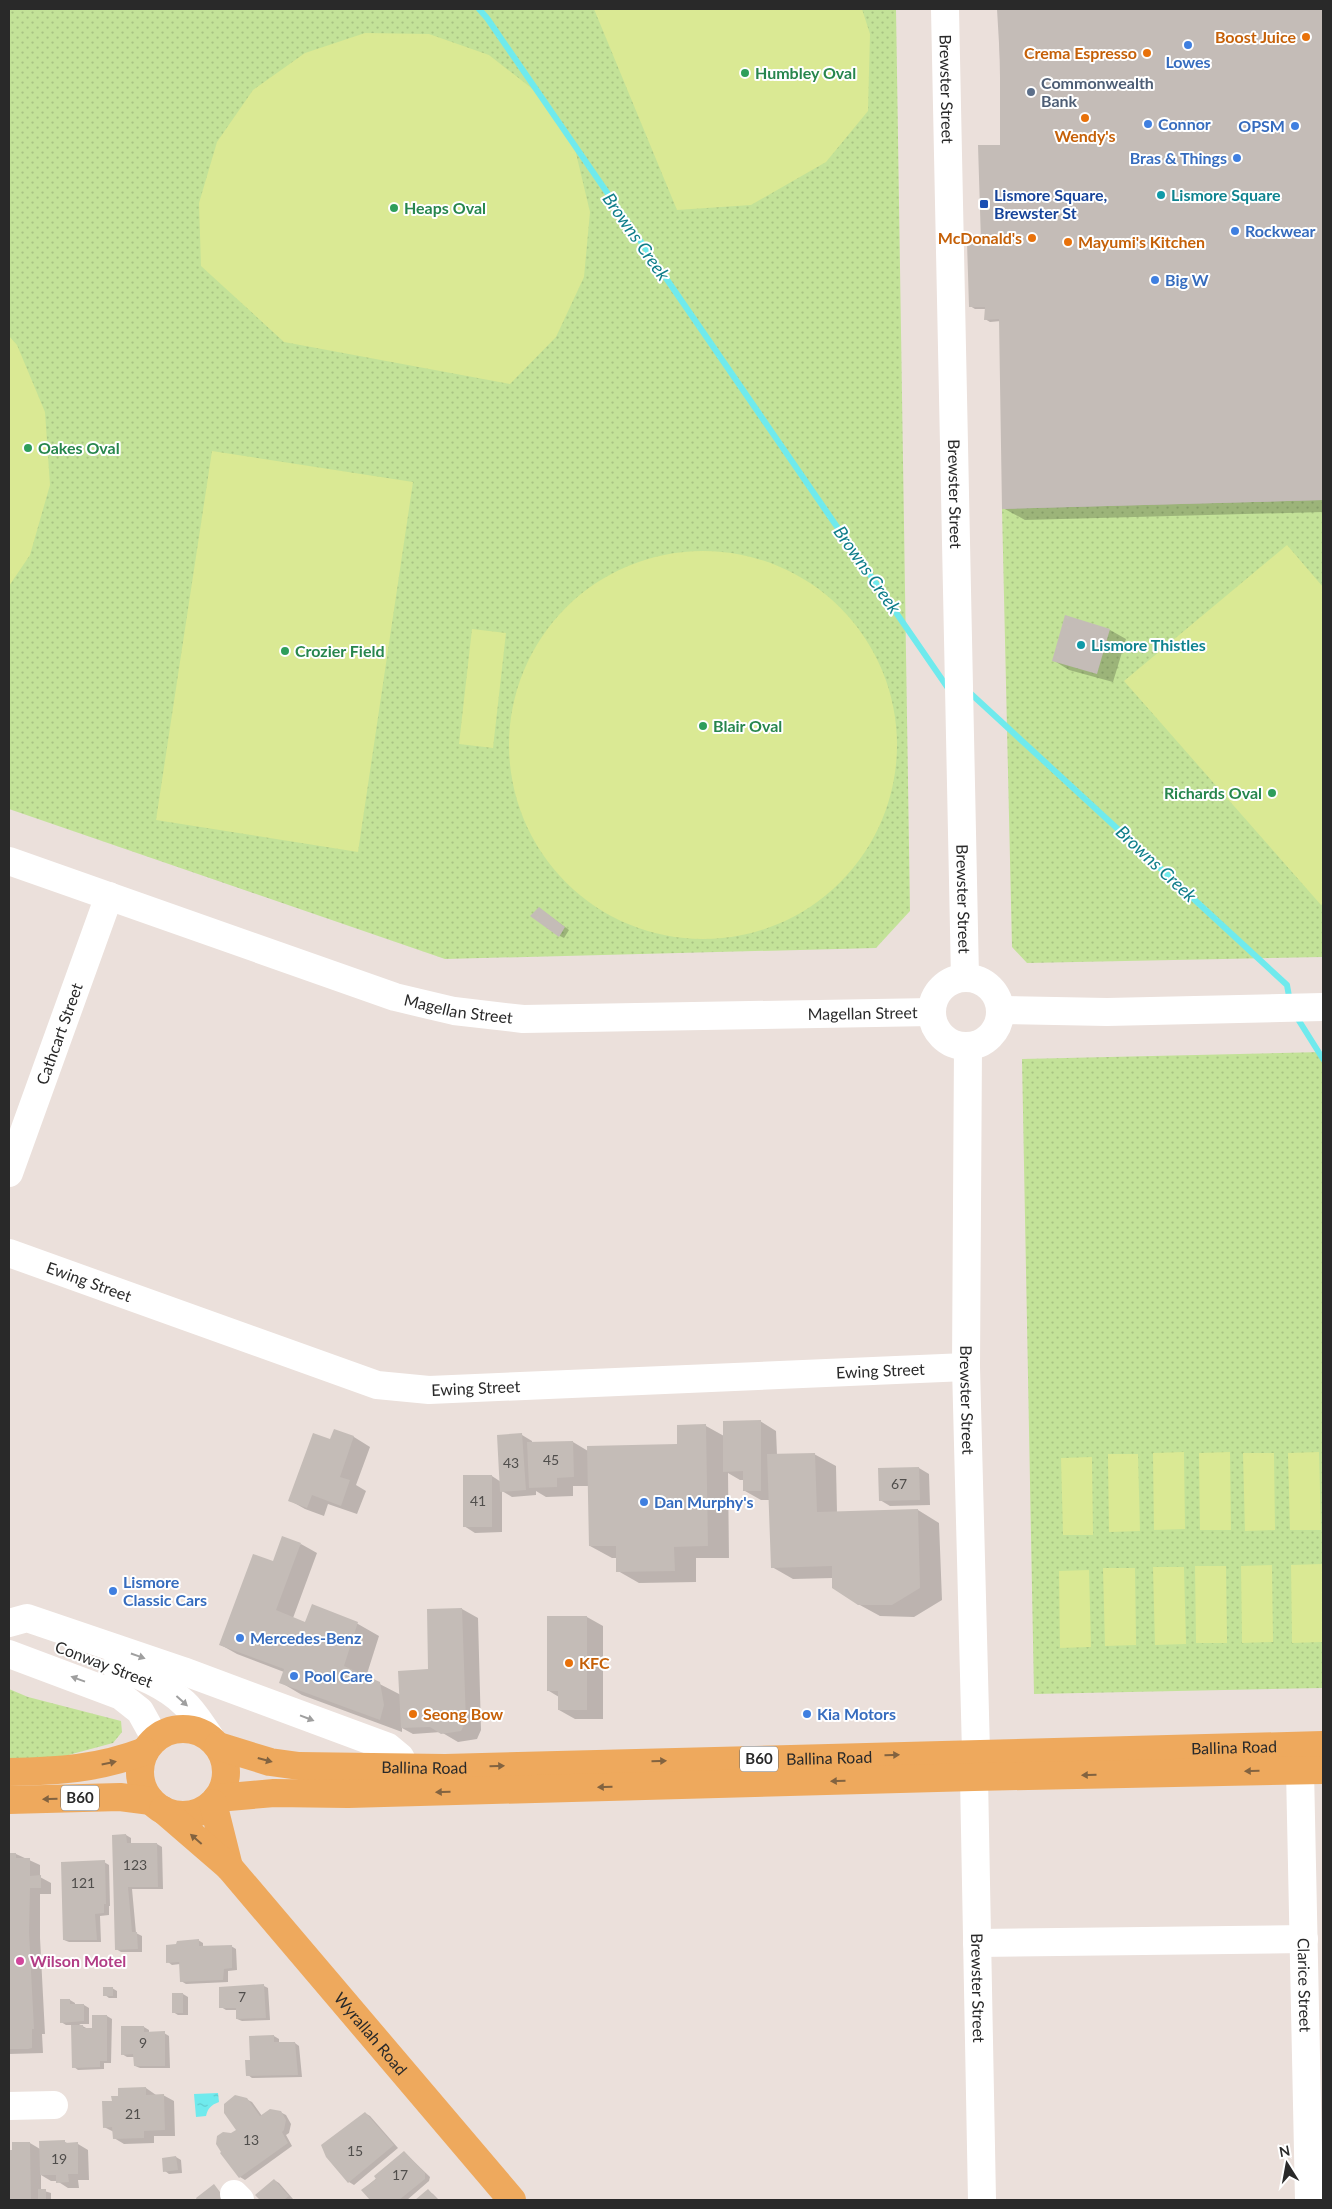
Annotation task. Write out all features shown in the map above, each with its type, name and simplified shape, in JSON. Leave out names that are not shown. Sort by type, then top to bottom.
[{"type":"main road","name":"B60","points":[[9,1772],[87,1768],[118,1762],[150,1745],[166,1732],[178,1729],[191,1729],[214,1741]]},
{"type":"main road","name":"Ballina Road","points":[[214,1741],[270,1762],[299,1766],[406,1768],[975,1765],[1312,1770]]},
{"type":"main road","points":[[214,1741],[225,1758],[227,1768],[223,1789],[215,1801]]},
{"type":"main road","points":[[150,1745],[140,1771],[143,1787],[157,1805]]},
{"type":"main road","name":"Ballina Road","points":[[215,1801],[274,1793],[348,1794],[975,1765],[1323,1745]]},
{"type":"main road","name":"B60","points":[[9,1800],[120,1797],[157,1805],[185,1815],[206,1809],[215,1801]]},
{"type":"main road","name":"Wyrallah Road","points":[[215,1801],[229,1867]]},
{"type":"main road","name":"Wyrallah Road","points":[[157,1805],[229,1867],[512,2200]]},
{"type":"street","name":"Brewster Street","points":[[945,9],[965,978]]},
{"type":"street","name":"Magellan Street","points":[[9,860],[395,997],[454,1011],[523,1019],[932,1012]]},
{"type":"street","name":"Cathcart Street","points":[[9,1173],[109,896]]},
{"type":"street","points":[[965,978],[987,985],[996,996],[1000,1010],[994,1032],[983,1042],[968,1046],[950,1043],[942,1037],[933,1022],[932,1012],[933,1004],[942,988],[965,978]]},
{"type":"street","points":[[1000,1010],[1108,1012],[1302,1008]]},
{"type":"street","name":"Brewster Street","points":[[968,1046],[966,1367],[982,2200]]},
{"type":"street","name":"Ewing Street","points":[[9,1253],[377,1385],[400,1389],[429,1390],[966,1367]]},
{"type":"street","points":[[9,1623],[27,1618],[183,1671],[388,1747],[400,1757],[406,1768]]},
{"type":"street","name":"Conway Street","points":[[9,1628],[143,1676],[168,1690],[186,1704],[214,1741]]},
{"type":"street","name":"Conway Street","points":[[9,1654],[121,1696],[140,1712],[150,1745]]},
{"type":"street","name":"Clarice Street","points":[[1309,2200],[1304,1939],[1312,1770]]},
{"type":"street","points":[[977,1943],[1304,1939]]},
{"type":"street","points":[[9,2106],[54,2105]]},
{"type":"green space","points":[[9,9],[896,9],[910,911],[876,948],[445,959],[9,809]]},
{"type":"green space","name":"Humbley Oval","points":[[594,9],[862,9],[870,34],[868,111],[826,162],[751,205],[677,210]]},
{"type":"green space","name":"Heaps Oval","points":[[365,33],[429,34],[489,55],[539,94],[575,149],[590,212],[584,277],[556,337],[510,384],[284,342],[201,266],[199,203],[217,142],[253,90],[305,53]]},
{"type":"green space","name":"Oakes Oval","points":[[9,336],[17,345],[45,412],[50,485],[30,555],[9,586]]},
{"type":"green space","name":"Crozier Field","points":[[212,451],[413,482],[358,852],[156,820]]},
{"type":"green space","points":[[1323,500],[1323,957],[1027,963],[1012,947],[1002,509]]},
{"type":"green space","name":"Richards Oval","points":[[1287,545],[1323,587],[1323,904],[1321,905],[1124,681]]},
{"type":"green space","name":"Blair Oval","points":[[703,551],[741,555],[777,566],[811,584],[840,608],[864,637],[882,671],[893,707],[897,745],[893,783],[882,819],[864,853],[840,882],[811,906],[777,924],[741,935],[703,939],[665,935],[629,924],[595,906],[566,882],[542,853],[524,819],[513,783],[509,745],[513,707],[524,671],[542,637],[566,608],[595,584],[629,566],[665,555]]},
{"type":"green space","points":[[472,629],[506,633],[493,748],[459,744]]},
{"type":"green space","points":[[1323,1052],[1323,1688],[1034,1694],[1022,1059]]},
{"type":"green space","points":[[1184,1452],[1185,1529],[1154,1530],[1153,1453]]},
{"type":"green space","points":[[1230,1452],[1231,1530],[1200,1530],[1199,1453]]},
{"type":"green space","points":[[1319,1452],[1321,1530],[1290,1530],[1288,1453]]},
{"type":"green space","points":[[1243,1453],[1274,1453],[1275,1530],[1245,1531]]},
{"type":"green space","points":[[1108,1454],[1138,1454],[1140,1531],[1109,1532]]},
{"type":"green space","points":[[1092,1457],[1093,1535],[1063,1535],[1061,1458]]},
{"type":"green space","points":[[1322,1564],[1323,1642],[1292,1643],[1291,1565]]},
{"type":"green space","points":[[1272,1565],[1273,1642],[1242,1643],[1241,1566]]},
{"type":"green space","points":[[1195,1566],[1226,1566],[1227,1643],[1196,1643]]},
{"type":"green space","points":[[1153,1567],[1184,1567],[1186,1644],[1155,1645]]},
{"type":"green space","points":[[1103,1568],[1135,1568],[1136,1645],[1105,1646]]},
{"type":"green space","points":[[1089,1570],[1091,1647],[1060,1648],[1059,1571]]},
{"type":"green space","points":[[9,1689],[28,1697],[121,1721],[122,1732],[113,1743],[61,1757],[9,1759]]},
{"type":"water","points":[[218,2093],[219,2102],[210,2107],[206,2116],[196,2117],[194,2094]]},
{"type":"building","name":"Lismore Square","points":[[997,9],[1323,9],[1323,500],[1002,509],[999,319],[984,320],[985,307],[969,307],[967,242],[981,242],[978,145],[1000,145],[1000,60]]},
{"type":"building","name":"Lismore Thistles","points":[[1065,615],[1110,629],[1097,674],[1052,661]]},
{"type":"building","points":[[539,907],[565,927],[559,937],[530,916]]},
{"type":"building","points":[[761,1420],[761,1491],[743,1491],[743,1471],[723,1472],[723,1421]]},
{"type":"building","points":[[706,1424],[708,1546],[674,1547],[675,1571],[616,1572],[616,1546],[589,1546],[587,1446],[677,1444],[677,1425]]},
{"type":"building","points":[[334,1429],[354,1436],[340,1477],[350,1480],[341,1506],[312,1495],[307,1508],[288,1501],[313,1433],[330,1439]]},
{"type":"building","points":[[522,1433],[526,1490],[500,1492],[497,1435]]},
{"type":"building","points":[[573,1441],[574,1477],[557,1478],[557,1487],[529,1488],[527,1442]]},
{"type":"building","points":[[815,1453],[817,1512],[918,1509],[920,1588],[892,1605],[858,1605],[832,1588],[832,1566],[771,1568],[767,1454]]},
{"type":"building","points":[[919,1467],[920,1500],[879,1501],[878,1468]]},
{"type":"building","points":[[463,1475],[492,1475],[492,1527],[463,1527]]},
{"type":"building","points":[[282,1536],[301,1543],[276,1610],[305,1622],[312,1604],[358,1622],[344,1666],[380,1682],[384,1705],[380,1720],[279,1683],[284,1669],[219,1645],[253,1554],[273,1561]]},
{"type":"building","points":[[462,1608],[466,1721],[461,1731],[441,1734],[430,1727],[401,1728],[398,1671],[428,1669],[427,1609]]},
{"type":"building","points":[[547,1616],[587,1616],[587,1710],[558,1710],[558,1691],[547,1691]]},
{"type":"building","points":[[126,1834],[127,1843],[157,1843],[158,1887],[128,1887],[132,1932],[137,1932],[138,1949],[115,1950],[112,1835]]},
{"type":"building","name":"Wilson Motel","points":[[9,1853],[16,1853],[16,1858],[30,1858],[30,1876],[41,1875],[41,1888],[30,1888],[29,1932],[34,2029],[32,2029],[32,2048],[28,2049],[9,2049]]},
{"type":"building","points":[[105,1860],[106,1904],[104,1904],[104,1913],[95,1914],[97,1940],[63,1940],[61,1862]]},
{"type":"building","points":[[199,1939],[199,1946],[232,1945],[232,1968],[224,1969],[223,1980],[180,1982],[179,1962],[166,1963],[166,1945],[176,1944],[177,1941]]},
{"type":"building","points":[[264,1984],[266,2018],[236,2019],[236,2008],[219,2008],[219,1987]]},
{"type":"building","points":[[103,1987],[113,1987],[113,1996],[103,1996]]},
{"type":"building","points":[[172,1993],[183,1993],[183,2013],[172,2013]]},
{"type":"building","points":[[60,1999],[70,1999],[70,2004],[84,2004],[84,2021],[60,2023]]},
{"type":"building","points":[[92,2015],[107,2015],[107,2061],[100,2061],[100,2067],[72,2068],[71,2025],[83,2025],[83,2028],[92,2028]]},
{"type":"building","points":[[121,2026],[144,2026],[144,2032],[165,2031],[165,2066],[134,2066],[133,2054],[121,2055]]},
{"type":"building","points":[[274,2035],[274,2042],[295,2042],[298,2075],[246,2076],[245,2060],[250,2060],[249,2036]]},
{"type":"building","points":[[146,2087],[146,2095],[164,2094],[165,2130],[144,2131],[144,2138],[113,2139],[112,2127],[103,2128],[102,2101],[112,2101],[111,2096],[118,2096],[118,2088]]},
{"type":"building","points":[[235,2095],[247,2098],[260,2116],[270,2109],[281,2111],[286,2120],[282,2132],[288,2143],[239,2178],[220,2153],[216,2144],[217,2136],[223,2132],[231,2133],[236,2130],[224,2113],[224,2104]]},
{"type":"building","points":[[365,2112],[394,2145],[348,2183],[326,2157],[321,2145]]},
{"type":"building","points":[[65,2140],[65,2143],[78,2142],[78,2174],[68,2174],[69,2182],[56,2183],[56,2175],[40,2175],[39,2141]]},
{"type":"building","points":[[12,2142],[30,2142],[31,2200],[9,2200],[9,2150],[12,2150]]},
{"type":"building","points":[[404,2151],[425,2173],[425,2179],[399,2200],[370,2200],[361,2190],[376,2179],[374,2176]]},
{"type":"building","points":[[176,2156],[178,2170],[163,2172],[162,2158]]},
{"type":"building","points":[[274,2179],[289,2196],[284,2200],[260,2200],[255,2195]]},
{"type":"building","points":[[214,2184],[226,2200],[197,2200],[196,2198]]},
{"type":"building","points":[[38,2189],[46,2189],[46,2200],[38,2200]]},
{"type":"building","points":[[428,2189],[438,2200],[415,2200]]},
{"type":"waterway","name":"Browns Creek","points":[[479,9],[950,691]]},
{"type":"waterway","name":"Browns Creek","points":[[967,692],[1287,985],[1290,1002]]},
{"type":"waterway","name":"Browns Creek","points":[[1296,1016],[1323,1059]]},
{"type":"place","name":"Boost Juice","points":[[1306,37]]},
{"type":"place","name":"Lowes","points":[[1188,45]]},
{"type":"place","name":"Crema Espresso","points":[[1147,53]]},
{"type":"place","name":"Humbley Oval","points":[[745,73]]},
{"type":"place","name":"Commonwealth Bank","points":[[1031,92]]},
{"type":"place","name":"Wendy's","points":[[1085,118]]},
{"type":"place","name":"Connor","points":[[1148,124]]},
{"type":"place","name":"OPSM","points":[[1295,126]]},
{"type":"place","name":"Bras & Things","points":[[1237,158]]},
{"type":"place","name":"Lismore Square","points":[[1161,195]]},
{"type":"place","name":"Lismore Square, Brewster St","points":[[984,204]]},
{"type":"place","name":"Heaps Oval","points":[[394,208]]},
{"type":"place","name":"Rockwear","points":[[1235,231]]},
{"type":"place","name":"McDonald's","points":[[1032,238]]},
{"type":"place","name":"Mayumi's Kitchen","points":[[1068,242]]},
{"type":"place","name":"Big W","points":[[1155,280]]},
{"type":"place","name":"Oakes Oval","points":[[28,448]]},
{"type":"place","name":"Lismore Thistles","points":[[1081,645]]},
{"type":"place","name":"Crozier Field","points":[[285,651]]},
{"type":"place","name":"Blair Oval","points":[[703,726]]},
{"type":"place","name":"Richards Oval","points":[[1272,793]]},
{"type":"place","name":"Dan Murphy's","points":[[644,1502]]},
{"type":"place","name":"Lismore Classic Cars","points":[[113,1591]]},
{"type":"place","name":"Mercedes-Benz","points":[[240,1638]]},
{"type":"place","name":"KFC","points":[[569,1663]]},
{"type":"place","name":"Pool Care","points":[[294,1676]]},
{"type":"place","name":"Seong Bow","points":[[413,1714]]},
{"type":"place","name":"Kia Motors","points":[[807,1714]]},
{"type":"place","name":"Wilson Motel","points":[[20,1961]]}]
